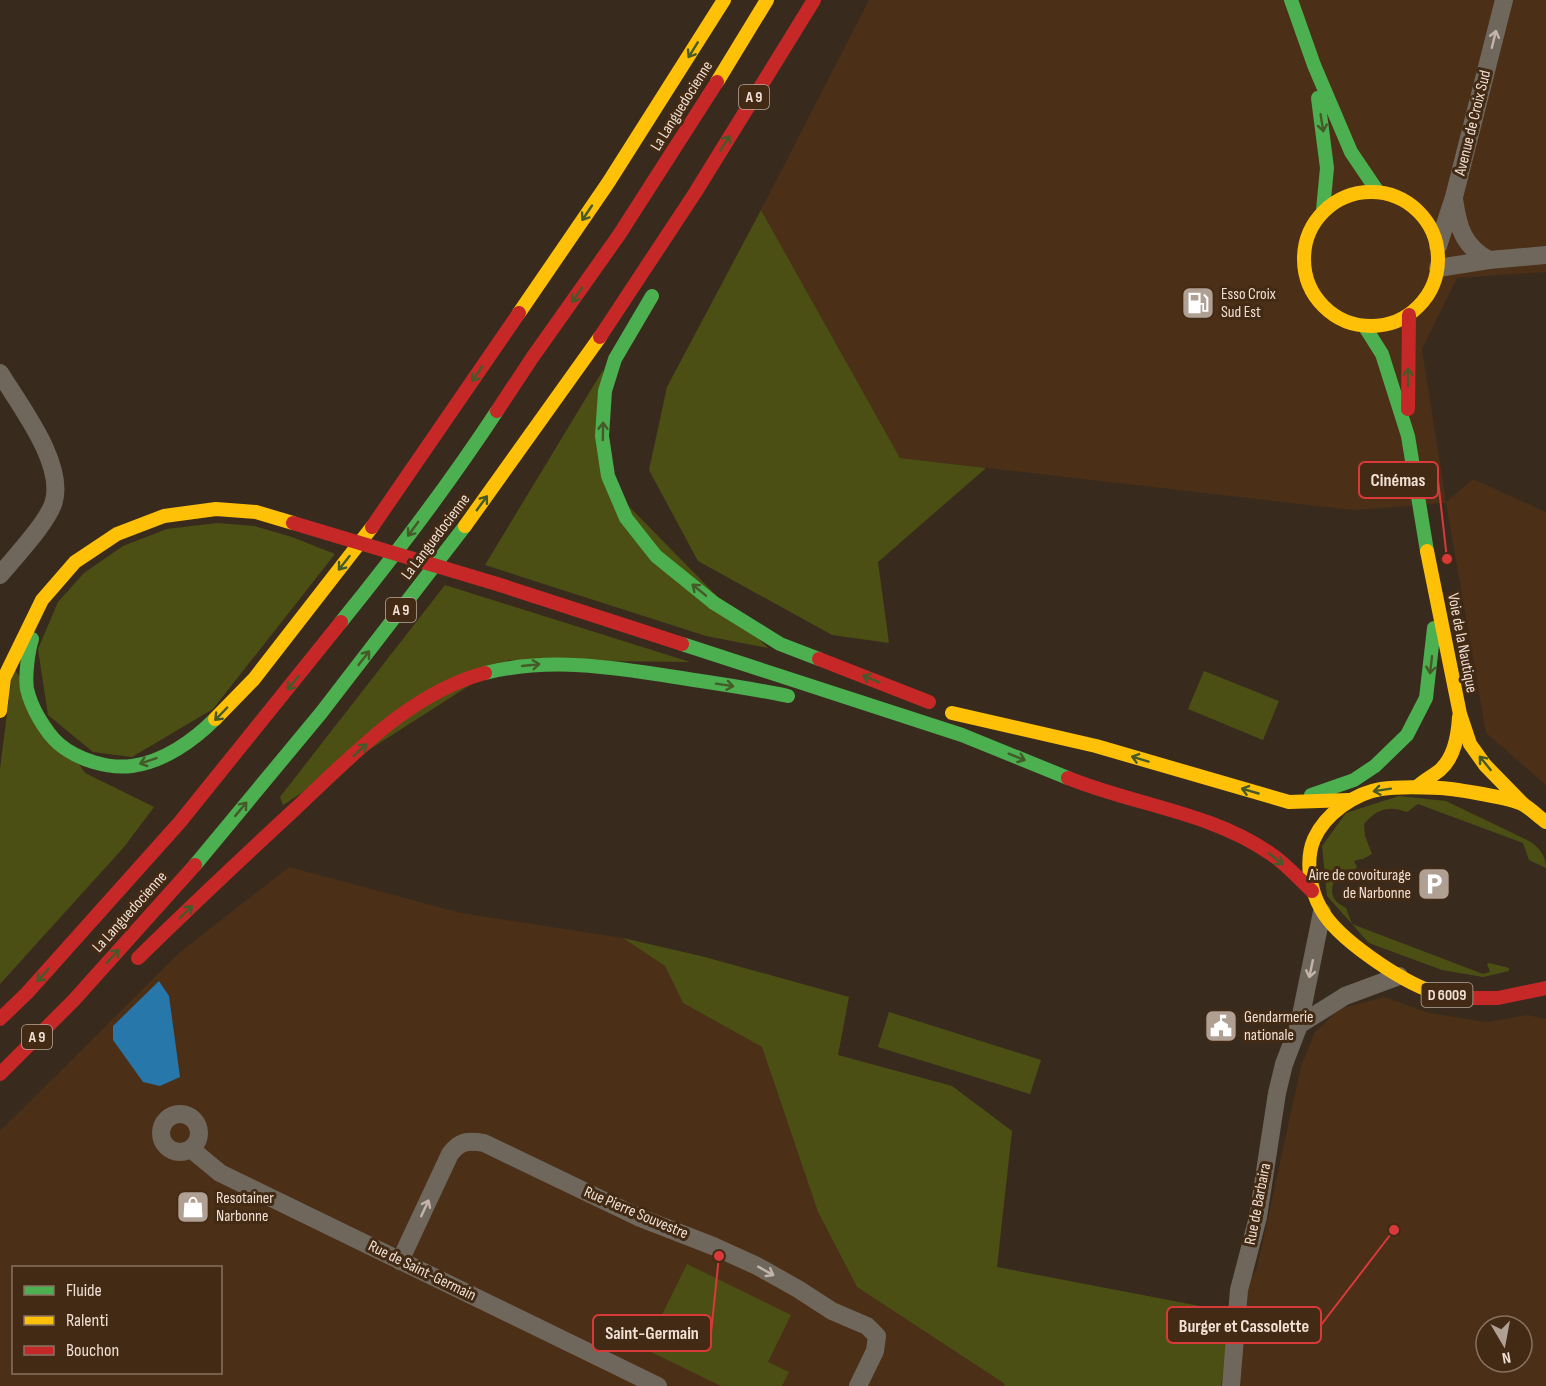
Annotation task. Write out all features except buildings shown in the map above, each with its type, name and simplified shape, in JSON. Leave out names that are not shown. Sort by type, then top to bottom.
[{"type":"main road","points":[[42,600],[29,648],[27,687],[40,720],[58,744],[89,761],[113,766],[134,766],[166,755],[200,735],[254,679],[380,517],[608,183],[724,0]]},
{"type":"main road","name":"La Languedocienne","points":[[0,1019],[27,993],[180,822],[385,567],[473,448],[532,358],[619,235],[669,159],[767,0]]},
{"type":"main road","name":"La Languedocienne","points":[[0,1074],[74,1000],[201,858],[321,713],[483,502],[617,312],[814,0]]},
{"type":"main road","points":[[1291,0],[1314,65],[1351,152],[1378,192]]},
{"type":"main road","points":[[1314,65],[1328,161],[1328,190],[1323,210],[1308,233],[1306,242],[1303,258],[1308,285],[1324,308],[1342,320],[1365,327],[1382,326],[1409,315],[1430,293],[1438,268],[1438,246],[1430,225],[1410,204],[1395,196],[1378,192],[1357,193],[1340,199],[1323,210]]},
{"type":"main road","points":[[676,246],[694,193]]},
{"type":"main road","points":[[657,288],[615,359],[605,391],[602,436],[608,476],[626,518],[656,556],[714,603],[780,644],[964,716]]},
{"type":"main road","name":"Voie de la Nautique","points":[[1408,436],[1409,315]]},
{"type":"main road","name":"Voie de la Nautique","points":[[1365,327],[1382,354],[1408,436],[1434,586],[1460,714],[1470,744],[1485,765],[1523,804],[1546,822]]},
{"type":"main road","points":[[0,711],[4,678],[42,600],[75,562],[117,534],[164,516],[216,509],[256,512],[497,584],[775,673],[962,735],[1075,781],[1186,815],[1239,835],[1272,854],[1312,891]]},
{"type":"main road","points":[[1289,802],[1354,780],[1375,766],[1407,735],[1426,698],[1434,634],[1434,586]]},
{"type":"main road","points":[[74,1000],[138,958],[224,875],[382,730],[416,704],[449,687],[485,673],[510,667],[543,664],[601,666],[648,672],[759,690],[962,735]]},
{"type":"main road","points":[[775,673],[1096,746],[1289,802],[1349,800],[1380,789],[1417,787],[1454,789],[1523,804]]},
{"type":"main road","name":"Voie de la Nautique","points":[[1417,787],[1425,778],[1441,769],[1447,760],[1457,742],[1460,714]]},
{"type":"main road","points":[[1312,891],[1310,859],[1314,839],[1326,821],[1349,800]]},
{"type":"main road","name":"D 6009","points":[[1312,891],[1322,912],[1351,943],[1399,976],[1434,992],[1471,999],[1498,998],[1546,988]]},
{"type":"main road","points":[[1498,998],[1536,1005]]},
{"type":"street","name":"Avenue de Croix Sud","points":[[1438,246],[1454,197],[1504,0]]},
{"type":"street","points":[[1454,197],[1458,222],[1464,237],[1474,252],[1489,260]]},
{"type":"street","points":[[1438,268],[1489,260],[1546,255]]},
{"type":"street","points":[[0,373],[48,452],[56,478],[54,502],[36,532],[0,575]]},
{"type":"street","name":"Rue de Barbaira","points":[[1231,1386],[1239,1290],[1258,1217],[1277,1093],[1284,1064],[1299,1025],[1322,912]]},
{"type":"street","points":[[1299,1025],[1345,996],[1399,976]]},
{"type":"street","name":"Rue Pierre Souvestre","points":[[400,1261],[450,1154],[458,1144],[471,1140],[483,1143],[638,1217],[704,1242],[757,1266],[832,1311],[867,1326],[877,1336],[875,1351],[858,1386]]},
{"type":"street","name":"Rue de Saint-Germain","points":[[191,1149],[220,1173],[657,1386]]},
{"type":"shaded area","points":[[869,0],[1546,0],[1546,272],[1457,278],[1422,349],[1446,502],[1473,479],[1546,512],[1546,785],[1486,733],[1446,503],[1353,510],[900,458],[761,210]]},
{"type":"shaded area","points":[[761,210],[900,458],[986,468],[878,562],[889,643],[832,635],[698,561],[649,470],[667,387]]},
{"type":"shaded area","points":[[603,370],[601,478],[768,648],[706,636],[485,565]]},
{"type":"shaded area","points":[[217,523],[254,526],[292,537],[335,554],[213,709],[132,757],[93,752],[48,715],[38,649],[58,602],[84,573],[123,546],[167,529]]},
{"type":"shaded area","points":[[445,585],[690,662],[509,660],[283,805],[280,797]]},
{"type":"shaded area","points":[[13,667],[85,773],[154,807],[124,847],[0,984],[0,769]]},
{"type":"shaded area","points":[[1204,671],[1279,701],[1263,740],[1188,709]]},
{"type":"shaded area","points":[[1399,796],[1446,801],[1531,842],[1544,856],[1546,868],[1529,860],[1523,843],[1418,804],[1407,812],[1394,809],[1383,810],[1373,815],[1364,824],[1365,836],[1372,854],[1354,861],[1357,867],[1343,870],[1333,885],[1332,894],[1338,903],[1346,908],[1352,924],[1327,896],[1322,846],[1346,813]]},
{"type":"shaded area","points":[[289,867],[461,913],[623,938],[665,966],[683,1003],[762,1047],[818,1212],[857,1287],[1005,1384],[1004,1386],[0,1386],[0,1131],[179,953]]},
{"type":"shaded area","points":[[1352,924],[1483,974],[1490,972],[1487,964],[1489,963],[1509,968],[1509,971],[1483,977],[1442,970],[1369,943]]},
{"type":"shaded area","points":[[623,938],[705,957],[849,997],[838,1055],[952,1086],[1012,1131],[997,1267],[1231,1312],[1221,1386],[1004,1386],[1005,1384],[857,1287],[818,1212],[762,1047],[683,1003],[665,966]]},
{"type":"shaded area","points":[[1384,997],[1429,1013],[1486,1022],[1528,1015],[1546,1019],[1546,1386],[1221,1386],[1231,1312],[1257,1268],[1301,1066],[1315,1032],[1339,1009]]},
{"type":"shaded area","points":[[889,1012],[1041,1060],[1030,1094],[878,1047]]},
{"type":"shaded area","points":[[687,1264],[791,1315],[768,1362],[789,1372],[782,1386],[721,1386],[645,1349]]},
{"type":"water","points":[[159,981],[169,996],[180,1077],[160,1086],[143,1082],[113,1040],[113,1026]]},
{"type":"traffic: fast","points":[[1291,0],[1314,65],[1351,152],[1378,192]]},
{"type":"traffic: fast","points":[[1318,98],[1327,168],[1323,210]]},
{"type":"traffic: fast","points":[[652,296],[615,359],[605,391],[602,436],[608,476],[626,518],[656,556],[714,603],[780,644],[819,659]]},
{"type":"traffic: fast","points":[[1365,327],[1382,354],[1408,436],[1427,551]]},
{"type":"traffic: fast","points":[[341,622],[422,518],[497,411]]},
{"type":"traffic: fast","points":[[195,865],[321,713],[465,526]]},
{"type":"traffic: fast","points":[[1311,795],[1354,780],[1375,766],[1407,735],[1426,698],[1434,628]]},
{"type":"traffic: fast","points":[[32,639],[26,678],[32,704],[39,719],[54,739],[67,750],[84,759],[103,765],[123,767],[144,764],[177,749],[215,719]]},
{"type":"traffic: fast","points":[[682,644],[962,735],[1068,778]]},
{"type":"traffic: fast","points":[[485,673],[533,665],[580,665],[651,673],[788,696]]},
{"type":"traffic: slow","points":[[519,313],[608,183],[724,0]]},
{"type":"traffic: slow","points":[[717,82],[767,0]]},
{"type":"traffic: slow","points":[[1371,192],[1397,197],[1419,211],[1433,233],[1438,259],[1433,285],[1419,307],[1397,321],[1371,326],[1345,321],[1323,307],[1309,285],[1304,259],[1309,233],[1323,211],[1345,197],[1371,192]]},
{"type":"traffic: slow","points":[[465,526],[600,337]]},
{"type":"traffic: slow","points":[[0,711],[4,678],[42,600],[75,562],[117,534],[164,516],[216,509],[256,512],[293,523]]},
{"type":"traffic: slow","points":[[215,719],[254,679],[372,527]]},
{"type":"traffic: slow","points":[[1427,551],[1460,714],[1470,744],[1485,765],[1523,804]]},
{"type":"traffic: slow","points":[[952,713],[1096,746],[1289,802],[1349,800]]},
{"type":"traffic: slow","points":[[1417,787],[1440,770],[1449,759],[1457,738],[1459,717]]},
{"type":"traffic: slow","points":[[1464,998],[1433,992],[1404,979],[1355,946],[1329,921],[1317,901],[1310,875],[1309,865],[1314,839],[1325,821],[1351,800],[1371,791],[1396,787],[1440,788],[1497,797],[1524,805],[1546,822]]},
{"type":"traffic: jam","points":[[600,337],[695,193],[814,0]]},
{"type":"traffic: jam","points":[[497,411],[619,235],[717,82]]},
{"type":"traffic: jam","points":[[372,527],[519,313]]},
{"type":"traffic: jam","points":[[1408,409],[1409,315]]},
{"type":"traffic: jam","points":[[293,523],[497,584],[682,644]]},
{"type":"traffic: jam","points":[[0,1019],[27,993],[180,822],[341,622]]},
{"type":"traffic: jam","points":[[819,659],[929,702]]},
{"type":"traffic: jam","points":[[138,958],[337,769],[382,730],[406,711],[431,696],[457,682],[485,673]]},
{"type":"traffic: jam","points":[[1068,778],[1223,828],[1271,854],[1312,891]]},
{"type":"traffic: jam","points":[[0,1074],[74,1000],[195,865]]},
{"type":"traffic: jam","points":[[1464,998],[1498,998],[1546,988]]},
{"type":"place","name":"Esso Croix Sud Est","points":[[1198,303]]},
{"type":"place","name":"Cinémas","points":[[1447,559]]},
{"type":"place","name":"Aire de covoiturage de Narbonne","points":[[1434,884]]},
{"type":"place","name":"Gendarmerie nationale","points":[[1221,1026]]},
{"type":"place","name":"Resotainer Narbonne","points":[[193,1207]]},
{"type":"place","name":"Burger et Cassolette","points":[[1394,1230]]},
{"type":"place","name":"Saint-Germain","points":[[719,1256]]}]
